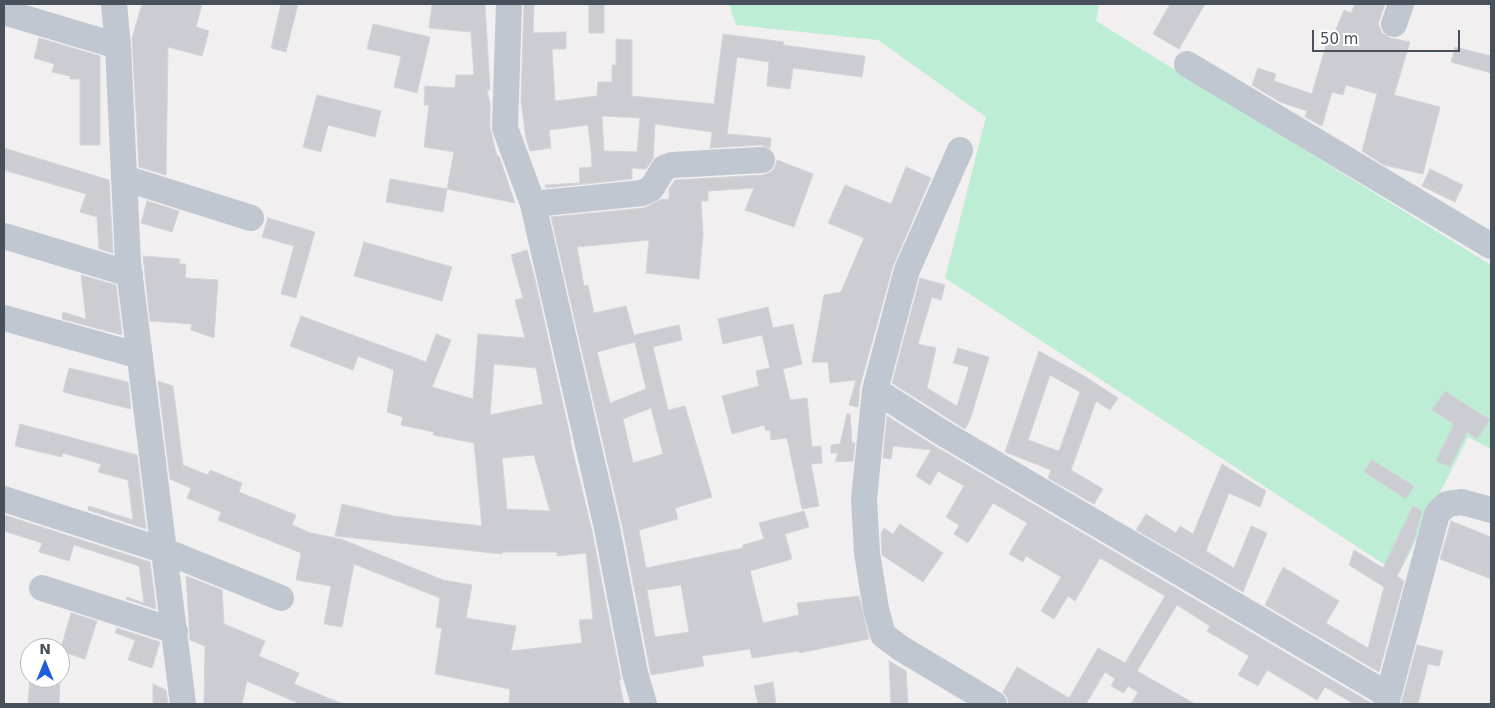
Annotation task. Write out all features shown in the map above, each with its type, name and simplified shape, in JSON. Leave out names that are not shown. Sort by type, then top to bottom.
[{"type":"street","points":[[114,4],[118,46],[130,274],[183,704]]},
{"type":"street","points":[[509,4],[505,128],[532,204],[607,528],[636,674],[644,704]]},
{"type":"street","points":[[4,12],[118,46]]},
{"type":"street","points":[[1187,64],[1491,246]]},
{"type":"street","points":[[960,150],[907,270],[875,390],[864,499],[867,552],[876,609],[883,635],[902,649],[994,704]]},
{"type":"street","points":[[532,204],[642,193],[651,189],[664,168],[672,165],[762,160]]},
{"type":"street","points":[[124,178],[251,218]]},
{"type":"street","points":[[4,236],[130,274]]},
{"type":"street","points":[[4,318],[140,356]]},
{"type":"street","points":[[875,390],[1387,700],[1437,514],[1447,504],[1462,502],[1491,510]]},
{"type":"street","points":[[4,499],[165,551],[281,598]]},
{"type":"street","points":[[42,588],[175,631]]},
{"type":"green space","points":[[729,4],[1099,4],[1096,21],[1491,265],[1491,449],[1468,437],[1399,574],[945,278],[986,117],[878,40],[736,25]]},
{"type":"building","points":[[142,4],[202,4],[196,27],[209,31],[202,56],[168,47],[166,175],[139,167],[132,38]]},
{"type":"building","points":[[281,4],[298,4],[286,52],[271,48]]},
{"type":"building","points":[[432,4],[485,4],[490,90],[487,90],[490,104],[490,128],[497,156],[499,156],[515,203],[447,189],[454,152],[424,147],[429,105],[424,105],[425,86],[455,88],[456,75],[474,75],[471,32],[429,28]]},
{"type":"building","points":[[524,4],[534,4],[533,33],[566,32],[566,49],[552,49],[555,101],[597,96],[598,82],[612,82],[612,65],[616,65],[616,39],[632,40],[632,96],[714,104],[723,34],[784,42],[783,45],[865,56],[862,77],[793,68],[790,89],[767,86],[769,62],[737,57],[727,134],[771,138],[770,148],[761,145],[710,148],[712,132],[655,124],[653,159],[646,169],[632,168],[632,179],[546,188],[545,185],[580,183],[579,168],[592,167],[588,125],[549,130],[551,148],[530,151],[526,139],[521,100]],"holes":[[[602,116],[640,118],[637,152],[604,151]]]},
{"type":"building","points":[[589,4],[604,4],[604,33],[589,33]]},
{"type":"building","points":[[1170,4],[1205,4],[1179,49],[1153,34]]},
{"type":"building","points":[[1355,4],[1385,4],[1378,24],[1382,33],[1390,38],[1410,42],[1394,95],[1440,107],[1423,174],[1384,165],[1362,151],[1377,94],[1346,85],[1343,95],[1332,92],[1322,126],[1305,117],[1307,111],[1280,102],[1252,85],[1258,68],[1276,74],[1274,81],[1312,94],[1326,45],[1329,46],[1344,10],[1351,13]]},
{"type":"building","points":[[373,24],[430,37],[417,93],[394,87],[401,56],[367,49]]},
{"type":"building","points":[[39,38],[100,56],[100,145],[80,145],[80,79],[70,79],[70,76],[52,72],[54,64],[34,58]]},
{"type":"building","points":[[1455,47],[1491,56],[1491,73],[1451,62]]},
{"type":"building","points":[[317,95],[381,111],[375,137],[328,125],[321,152],[303,147]]},
{"type":"building","points":[[4,148],[109,180],[113,253],[99,249],[97,217],[80,212],[86,194],[4,170]]},
{"type":"building","points":[[777,160],[813,174],[794,227],[745,210],[754,188],[708,191],[708,201],[701,201],[703,234],[699,279],[646,273],[649,240],[577,247],[584,286],[588,285],[594,313],[626,306],[634,335],[679,325],[682,340],[653,347],[668,410],[685,406],[712,497],[675,508],[678,519],[639,530],[646,568],[743,548],[743,545],[764,539],[759,523],[804,511],[809,527],[785,534],[792,559],[750,571],[763,623],[799,615],[797,603],[859,596],[869,639],[799,653],[799,651],[752,658],[750,649],[702,656],[704,666],[651,675],[622,525],[551,217],[644,208],[660,200],[669,199],[669,189],[675,180],[763,175],[771,172]],"holes":[[[635,342],[646,389],[610,403],[597,352]],[[651,408],[663,454],[633,463],[623,419]],[[681,585],[689,632],[655,637],[647,590]]]},
{"type":"building","points":[[906,167],[931,178],[893,266],[860,386],[858,407],[849,405],[856,380],[830,383],[828,362],[812,362],[824,295],[841,292],[864,238],[828,223],[845,185],[891,204]]},
{"type":"building","points":[[1430,169],[1463,185],[1455,202],[1422,186]]},
{"type":"building","points":[[390,179],[447,189],[443,212],[386,202]]},
{"type":"building","points":[[147,201],[179,211],[172,232],[141,223]]},
{"type":"building","points":[[268,218],[315,232],[296,298],[281,294],[294,246],[262,237]]},
{"type":"building","points":[[364,242],[452,267],[442,301],[354,276]]},
{"type":"building","points":[[527,250],[534,275],[592,531],[624,704],[509,704],[510,689],[435,674],[442,628],[436,627],[440,598],[354,564],[342,627],[324,624],[331,586],[296,580],[301,553],[218,520],[221,512],[187,498],[191,488],[170,479],[158,381],[173,386],[183,465],[208,475],[210,470],[242,483],[239,492],[296,515],[292,525],[311,533],[341,539],[443,580],[472,585],[466,618],[516,626],[511,651],[582,643],[579,620],[593,619],[586,553],[557,556],[557,552],[502,552],[502,554],[335,536],[342,504],[394,516],[482,526],[474,443],[433,435],[434,432],[401,425],[403,417],[387,412],[394,370],[358,356],[353,370],[290,346],[301,316],[426,362],[436,334],[451,340],[432,387],[473,399],[478,334],[525,338],[515,300],[523,298],[511,255]],"holes":[[[494,364],[536,368],[543,404],[490,415]],[[534,455],[550,511],[507,509],[502,458]]]},
{"type":"building","points":[[143,256],[180,259],[179,264],[186,264],[185,278],[218,280],[214,338],[191,330],[192,324],[150,321]]},
{"type":"building","points":[[81,275],[116,285],[122,335],[62,319],[63,312],[86,319]]},
{"type":"building","points":[[920,278],[945,285],[941,300],[932,297],[918,344],[936,348],[927,388],[957,406],[969,367],[953,363],[958,348],[989,357],[970,420],[965,429],[892,383]]},
{"type":"building","points":[[768,307],[773,328],[793,324],[802,364],[783,369],[790,400],[807,398],[812,447],[821,446],[822,463],[811,464],[819,506],[802,509],[787,438],[771,440],[770,430],[766,431],[764,425],[732,434],[722,396],[759,386],[756,371],[770,368],[762,335],[723,344],[718,319]]},
{"type":"building","points":[[1039,351],[1086,377],[1118,398],[1110,410],[1096,401],[1071,470],[1103,489],[1094,504],[1048,478],[1051,470],[1005,452]],"holes":[[[1050,375],[1080,392],[1059,451],[1028,440]]]},
{"type":"building","points":[[69,368],[128,382],[131,409],[63,392]]},
{"type":"building","points":[[1445,391],[1490,420],[1477,439],[1467,432],[1450,467],[1436,461],[1454,424],[1432,410]]},
{"type":"building","points":[[847,414],[850,414],[852,443],[855,443],[853,461],[835,462],[838,453],[831,453],[831,445],[840,444]]},
{"type":"building","points":[[887,416],[1371,704],[1354,704],[1325,687],[1317,700],[1267,670],[1258,686],[1238,675],[1249,656],[1207,631],[1210,626],[1177,605],[1137,671],[1195,704],[1131,704],[1138,692],[1128,686],[1124,693],[1111,686],[1115,679],[1105,672],[1086,704],[1009,704],[1003,692],[1017,667],[1069,698],[1098,648],[1125,663],[1165,596],[1100,558],[1075,601],[1068,596],[1054,619],[1041,611],[1061,577],[1026,556],[1023,562],[1009,554],[1027,523],[993,503],[968,543],[954,534],[959,525],[946,517],[964,486],[938,471],[930,485],[916,476],[931,450],[893,446],[891,459],[883,458]]},
{"type":"building","points":[[20,424],[137,455],[146,529],[88,510],[89,506],[133,520],[128,480],[98,472],[101,464],[63,453],[62,457],[15,446]]},
{"type":"building","points":[[1372,460],[1414,486],[1406,499],[1364,472]]},
{"type":"building","points":[[1222,464],[1266,491],[1260,507],[1229,493],[1206,551],[1234,568],[1251,526],[1267,533],[1243,592],[1136,530],[1146,514],[1176,533],[1180,526],[1193,534]]},
{"type":"building","points":[[1413,506],[1422,511],[1414,540],[1397,576],[1404,581],[1379,672],[1265,605],[1283,567],[1339,601],[1326,623],[1368,648],[1384,587],[1349,565],[1354,550],[1383,568]]},
{"type":"building","points":[[4,515],[150,562],[156,609],[126,599],[127,597],[144,603],[139,566],[74,545],[69,561],[39,552],[42,543],[4,531]]},
{"type":"building","points":[[1451,521],[1491,537],[1491,579],[1440,559]]},
{"type":"building","points":[[900,524],[943,553],[923,582],[882,555],[881,533],[884,528],[893,534]]},
{"type":"building","points":[[186,576],[222,590],[224,624],[265,641],[259,656],[299,673],[294,684],[343,704],[300,704],[247,681],[242,704],[204,704],[205,646],[190,640]]},
{"type":"building","points":[[71,613],[97,621],[85,659],[70,654],[70,638],[64,638]]},
{"type":"building","points":[[117,628],[160,642],[152,668],[128,660],[135,640],[115,633]]},
{"type":"building","points":[[1417,645],[1443,651],[1439,666],[1428,664],[1418,704],[1401,704]]},
{"type":"building","points":[[889,661],[906,671],[908,704],[891,704]]},
{"type":"building","points":[[773,682],[776,704],[758,704],[754,686]]},
{"type":"building","points":[[153,684],[166,690],[168,704],[153,704]]},
{"type":"building","points":[[29,688],[60,688],[59,704],[28,704]]}]
